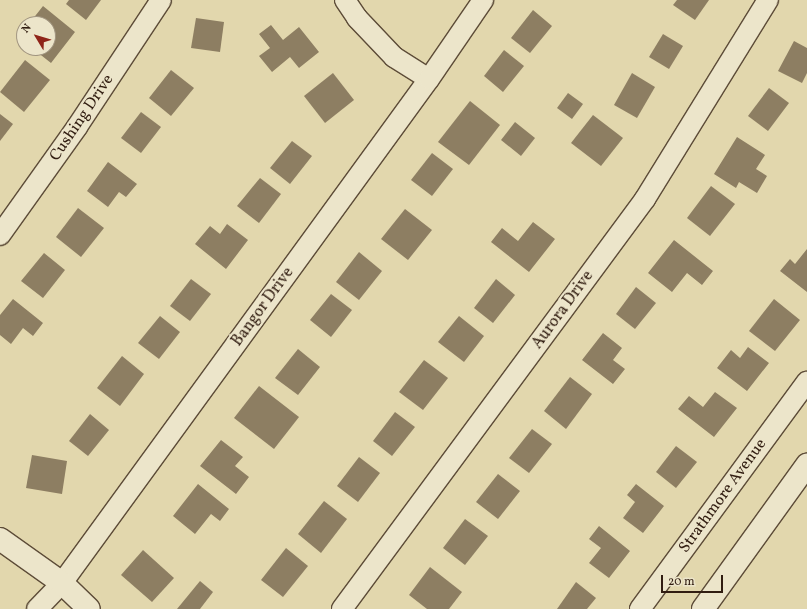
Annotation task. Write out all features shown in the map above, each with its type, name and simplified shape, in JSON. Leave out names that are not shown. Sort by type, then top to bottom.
[{"type":"main road","points":[[703,609],[807,465]]},
{"type":"main road","points":[[0,539],[62,583],[89,609]]},
{"type":"street","name":"Cushing Drive","points":[[0,234],[77,127],[161,0]]},
{"type":"street","points":[[346,0],[357,18],[394,57],[429,79]]},
{"type":"street","name":"Bangor Drive","points":[[37,609],[62,583],[429,79],[483,0]]},
{"type":"street","name":"Aurora Drive","points":[[342,609],[645,199],[768,0]]},
{"type":"street","name":"Strathmore Avenue","points":[[640,609],[807,382]]},
{"type":"building","points":[[69,0],[101,0],[86,20],[66,4]]},
{"type":"building","points":[[677,0],[709,0],[695,20],[673,5]]},
{"type":"building","points":[[43,6],[55,16],[35,16]]},
{"type":"building","points":[[533,10],[552,26],[530,53],[511,38]]},
{"type":"building","points":[[56,17],[75,32],[51,63],[42,56],[56,56]]},
{"type":"building","points":[[196,18],[224,22],[220,52],[191,48]]},
{"type":"building","points":[[271,25],[283,40],[299,27],[319,52],[299,68],[290,57],[272,72],[259,56],[270,48],[259,34]]},
{"type":"building","points":[[663,34],[683,46],[669,69],[649,57]]},
{"type":"building","points":[[794,41],[807,48],[807,73],[802,83],[778,71]]},
{"type":"building","points":[[504,50],[524,66],[503,92],[484,76]]},
{"type":"building","points":[[25,60],[50,80],[24,112],[0,92]]},
{"type":"building","points":[[171,70],[194,88],[171,116],[149,98]]},
{"type":"building","points":[[333,73],[354,100],[325,123],[304,96]]},
{"type":"building","points":[[632,73],[655,87],[637,118],[614,105]]},
{"type":"building","points":[[769,88],[789,103],[768,131],[748,116]]},
{"type":"building","points":[[568,93],[583,104],[572,119],[557,108]]},
{"type":"building","points":[[470,101],[500,125],[469,165],[438,142]]},
{"type":"building","points":[[141,112],[161,127],[141,153],[121,138]]},
{"type":"building","points":[[0,114],[13,124],[0,141]]},
{"type":"building","points":[[593,115],[623,138],[601,166],[571,143]]},
{"type":"building","points":[[515,122],[535,138],[521,156],[501,140]]},
{"type":"building","points":[[737,137],[765,155],[756,169],[767,176],[757,193],[739,182],[736,188],[714,174]]},
{"type":"building","points":[[292,141],[312,156],[290,184],[270,168]]},
{"type":"building","points":[[432,153],[453,169],[432,196],[411,180]]},
{"type":"building","points":[[108,162],[137,184],[126,197],[119,192],[108,207],[87,191]]},
{"type":"building","points":[[260,178],[281,194],[259,223],[237,206]]},
{"type":"building","points":[[711,186],[735,204],[710,236],[687,218]]},
{"type":"building","points":[[78,208],[104,228],[81,257],[56,237]]},
{"type":"building","points":[[405,209],[432,230],[408,260],[381,239]]},
{"type":"building","points":[[533,222],[555,239],[529,272],[491,242],[502,228],[518,241]]},
{"type":"building","points":[[227,224],[248,240],[226,269],[195,244],[210,226],[220,234]]},
{"type":"building","points":[[674,240],[713,271],[702,285],[687,273],[672,292],[648,273]]},
{"type":"building","points":[[807,249],[807,292],[780,271],[790,259],[795,264]]},
{"type":"building","points":[[359,252],[382,271],[359,300],[336,282]]},
{"type":"building","points":[[44,253],[65,270],[43,298],[21,281]]},
{"type":"building","points":[[191,279],[211,294],[190,321],[170,306]]},
{"type":"building","points":[[496,279],[515,295],[493,323],[474,308]]},
{"type":"building","points":[[636,287],[656,303],[635,329],[616,314]]},
{"type":"building","points":[[331,294],[352,310],[331,337],[310,320]]},
{"type":"building","points":[[13,299],[43,323],[33,336],[23,328],[11,344],[0,335],[0,315]]},
{"type":"building","points":[[774,299],[800,320],[775,351],[749,331]]},
{"type":"building","points":[[160,316],[180,332],[159,359],[138,343]]},
{"type":"building","points":[[459,316],[484,336],[464,362],[438,342]]},
{"type":"building","points":[[603,333],[622,348],[613,360],[625,369],[613,384],[582,360]]},
{"type":"building","points":[[748,347],[769,363],[747,391],[717,368],[731,350],[740,358]]},
{"type":"building","points":[[298,349],[320,367],[298,395],[275,378]]},
{"type":"building","points":[[122,356],[144,374],[120,406],[97,388]]},
{"type":"building","points":[[424,360],[448,378],[423,410],[399,392]]},
{"type":"building","points":[[570,377],[592,394],[566,429],[544,411]]},
{"type":"building","points":[[259,386],[299,417],[274,449],[234,418]]},
{"type":"building","points":[[715,392],[737,408],[714,437],[678,409],[689,396],[703,407]]},
{"type":"building","points":[[395,412],[415,427],[392,456],[373,441]]},
{"type":"building","points":[[90,414],[109,430],[88,456],[69,441]]},
{"type":"building","points":[[532,429],[552,444],[529,473],[509,458]]},
{"type":"building","points":[[221,440],[243,457],[235,466],[249,477],[236,494],[200,466]]},
{"type":"building","points":[[676,446],[697,462],[676,488],[656,472]]},
{"type":"building","points":[[32,455],[67,461],[62,494],[26,488]]},
{"type":"building","points":[[359,457],[380,473],[358,502],[337,486]]},
{"type":"building","points":[[498,474],[520,491],[498,519],[476,502]]},
{"type":"building","points":[[198,484],[229,509],[220,521],[211,514],[195,534],[173,516]]},
{"type":"building","points":[[636,484],[664,506],[643,533],[623,518],[635,502],[627,495]]},
{"type":"building","points":[[324,501],[347,519],[321,553],[298,534]]},
{"type":"building","points":[[465,519],[488,536],[465,565],[443,548]]},
{"type":"building","points":[[599,526],[630,551],[609,578],[589,563],[601,548],[589,539]]},
{"type":"building","points":[[286,548],[308,566],[283,597],[261,580]]},
{"type":"building","points":[[143,550],[174,578],[152,602],[121,575]]},
{"type":"building","points":[[430,567],[462,592],[449,609],[427,609],[409,595]]},
{"type":"building","points":[[200,581],[213,592],[200,609],[177,609]]},
{"type":"building","points":[[576,582],[596,598],[587,609],[557,609]]}]
